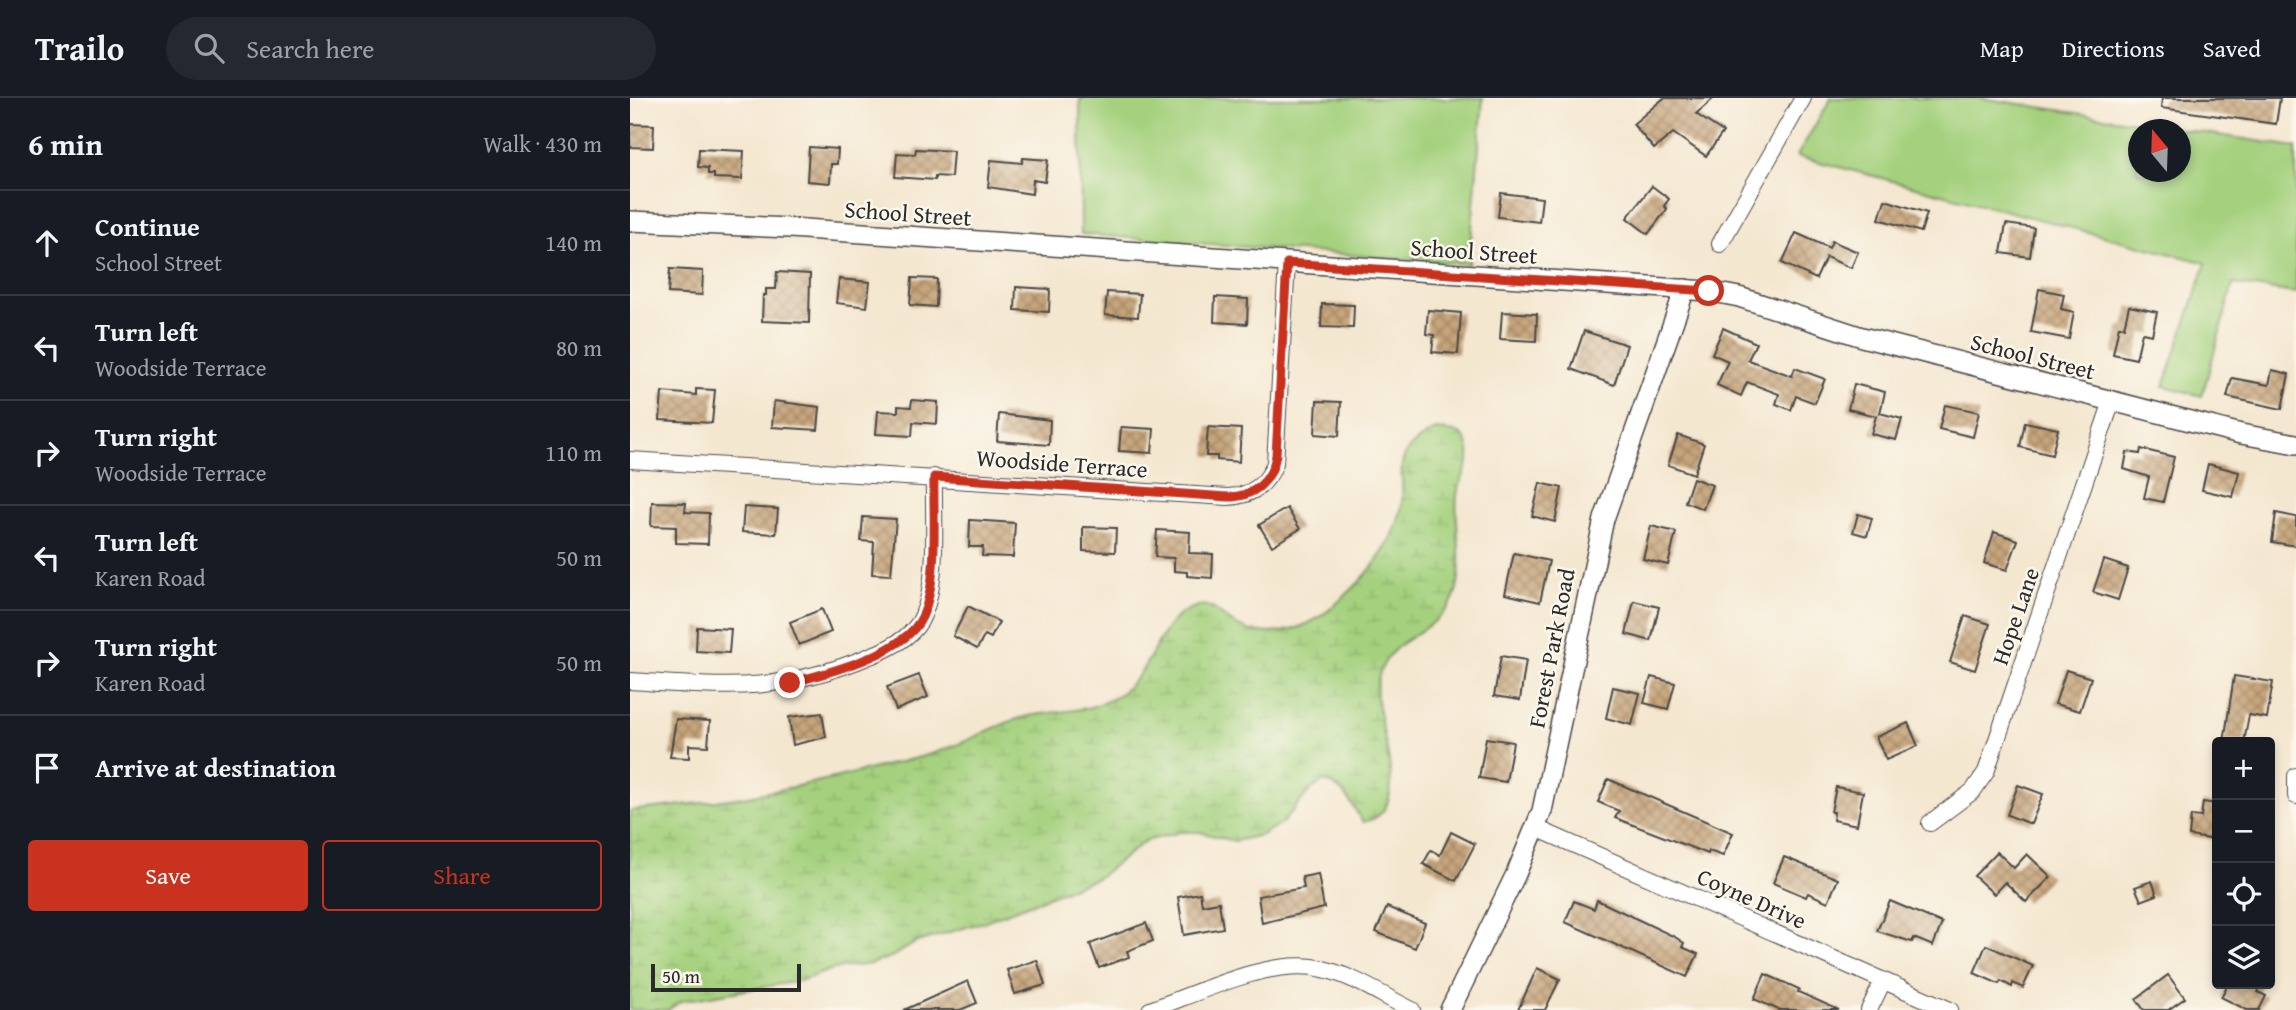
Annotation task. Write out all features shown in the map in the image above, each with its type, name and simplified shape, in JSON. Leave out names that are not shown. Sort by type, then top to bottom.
[{"type":"street","points":[[1720,244],[1803,98]]},
{"type":"street","name":"School Street","points":[[630,221],[790,228],[1685,289],[1739,297],[1862,337],[2112,401],[2296,444]]},
{"type":"street","name":"Woodside Terrace","points":[[630,460],[1228,497],[1243,495],[1258,488],[1269,477],[1276,455],[1287,263]]},
{"type":"street","name":"Forest Park Road","points":[[1450,1010],[1536,828],[1553,768],[1580,622],[1604,519],[1685,289]]},
{"type":"street","name":"Hope Lane","points":[[1930,823],[1973,791],[1986,772],[2112,401]]},
{"type":"street","points":[[630,681],[732,687],[775,685],[840,667],[893,645],[916,628],[928,599],[934,477]]},
{"type":"street","points":[[2296,776],[2296,796]]},
{"type":"street","name":"Coyne Drive","points":[[1536,828],[1950,1010]]},
{"type":"street","points":[[1150,1010],[1256,974],[1305,966],[1337,973],[1412,1010]]},
{"type":"street","points":[[1869,1010],[1882,981]]},
{"type":"green space","points":[[1080,98],[1483,98],[1469,264],[1081,234]]},
{"type":"green space","points":[[1831,98],[1981,98],[2128,121],[2128,182],[2191,182],[2191,131],[2296,147],[2296,293],[2233,284],[2202,396],[2164,386],[2206,263],[1797,156]]},
{"type":"green space","points":[[1436,430],[1459,434],[1468,446],[1469,460],[1457,495],[1456,508],[1459,580],[1450,605],[1441,616],[1398,647],[1381,668],[1377,700],[1391,783],[1388,801],[1379,815],[1363,822],[1342,792],[1324,781],[1310,790],[1283,822],[1261,835],[1234,841],[1200,832],[1180,832],[1145,841],[1099,877],[983,922],[917,942],[893,956],[871,964],[833,969],[799,981],[681,1001],[668,1010],[630,1010],[630,811],[730,799],[815,782],[932,754],[1015,720],[1103,703],[1121,693],[1135,680],[1172,622],[1183,612],[1199,606],[1212,608],[1231,622],[1256,632],[1282,632],[1307,624],[1340,601],[1361,580],[1388,545],[1402,504],[1404,458],[1419,440]]},
{"type":"building","points":[[1664,98],[1714,98],[1696,114],[1723,132],[1706,156],[1673,133],[1654,149],[1633,124]]},
{"type":"building","points":[[2162,98],[2280,98],[2276,124],[2161,108]]},
{"type":"building","points":[[630,124],[654,125],[653,148],[630,147]]},
{"type":"building","points":[[809,147],[838,149],[837,164],[831,164],[830,183],[807,181]]},
{"type":"building","points":[[699,149],[744,151],[742,179],[714,178],[714,174],[708,174],[708,168],[698,167]]},
{"type":"building","points":[[916,149],[953,151],[951,177],[935,176],[935,180],[895,177],[897,153],[915,154]]},
{"type":"building","points":[[1023,158],[1048,160],[1045,182],[1033,180],[1032,194],[988,187],[991,160],[1022,163]]},
{"type":"building","points":[[1652,186],[1669,199],[1664,206],[1667,209],[1648,234],[1627,218]]},
{"type":"building","points":[[1501,193],[1542,198],[1539,222],[1498,217]]},
{"type":"building","points":[[1885,200],[1927,213],[1921,232],[1879,219]]},
{"type":"building","points":[[2006,224],[2034,228],[2030,257],[2001,253]]},
{"type":"building","points":[[1796,233],[1829,248],[1832,241],[1858,252],[1851,268],[1826,257],[1816,279],[1782,263]]},
{"type":"building","points":[[670,269],[703,271],[702,295],[668,293]]},
{"type":"building","points":[[777,272],[810,274],[809,323],[762,321],[763,295],[766,295],[766,289],[776,289]]},
{"type":"building","points":[[912,278],[937,279],[936,307],[910,305]]},
{"type":"building","points":[[839,279],[870,282],[867,307],[836,303]]},
{"type":"building","points":[[1016,287],[1050,289],[1049,312],[1015,310]]},
{"type":"building","points":[[2039,289],[2064,294],[2061,309],[2074,312],[2069,339],[2031,332]]},
{"type":"building","points":[[1107,292],[1140,294],[1138,317],[1105,315]]},
{"type":"building","points":[[1215,297],[1248,299],[1247,324],[1214,322]]},
{"type":"building","points":[[1322,304],[1354,305],[1353,328],[1321,327]]},
{"type":"building","points":[[2129,306],[2157,312],[2152,335],[2142,333],[2136,359],[2113,354],[2119,326],[2124,327]]},
{"type":"building","points":[[1428,310],[1461,313],[1458,354],[1432,352],[1434,335],[1426,334]]},
{"type":"building","points":[[1502,312],[1537,314],[1536,341],[1500,339]]},
{"type":"building","points":[[1723,328],[1756,343],[1748,360],[1792,376],[1795,368],[1825,379],[1815,403],[1796,396],[1791,410],[1776,404],[1779,394],[1747,382],[1741,396],[1717,385],[1728,361],[1712,354]]},
{"type":"building","points":[[1584,331],[1627,345],[1614,385],[1571,369]]},
{"type":"building","points":[[2272,370],[2289,374],[2282,409],[2227,397],[2232,378],[2269,385]]},
{"type":"building","points":[[1854,384],[1885,392],[1880,413],[1902,419],[1896,440],[1871,434],[1876,416],[1848,409]]},
{"type":"building","points":[[696,389],[715,390],[712,423],[660,420],[662,392],[696,395]]},
{"type":"building","points":[[912,400],[938,402],[937,424],[913,422],[912,436],[876,434],[878,411],[898,412],[898,406],[911,407]]},
{"type":"building","points":[[774,401],[820,407],[818,430],[772,427]]},
{"type":"building","points":[[1317,401],[1341,402],[1339,436],[1315,434]]},
{"type":"building","points":[[1945,405],[1979,412],[1973,437],[1939,429]]},
{"type":"building","points":[[999,414],[1050,420],[1049,445],[997,441]]},
{"type":"building","points":[[2025,422],[2058,429],[2052,455],[2020,447]]},
{"type":"building","points":[[1121,427],[1154,429],[1152,453],[1119,451]]},
{"type":"building","points":[[1208,427],[1241,429],[1239,462],[1206,456]]},
{"type":"building","points":[[1678,435],[1704,444],[1694,474],[1668,465]]},
{"type":"building","points":[[2141,449],[2174,457],[2163,502],[2144,498],[2149,477],[2124,469],[2127,452],[2140,454]]},
{"type":"building","points":[[2208,464],[2239,472],[2233,497],[2202,490]]},
{"type":"building","points":[[1693,478],[1712,485],[1703,509],[1685,502]]},
{"type":"building","points":[[1540,483],[1562,488],[1555,522],[1532,516]]},
{"type":"building","points":[[652,502],[686,503],[685,512],[709,513],[708,544],[676,543],[676,527],[651,526]]},
{"type":"building","points":[[744,507],[778,509],[776,534],[742,532]]},
{"type":"building","points":[[1287,508],[1300,529],[1272,546],[1259,525]]},
{"type":"building","points":[[2276,513],[2296,517],[2296,546],[2272,542]]},
{"type":"building","points":[[1858,514],[1872,518],[1867,536],[1853,532]]},
{"type":"building","points":[[863,517],[896,519],[891,575],[872,574],[874,542],[861,541]]},
{"type":"building","points":[[970,520],[1015,523],[1013,557],[982,556],[983,547],[969,547]]},
{"type":"building","points":[[1651,526],[1676,532],[1668,565],[1643,559]]},
{"type":"building","points":[[1083,527],[1116,528],[1115,552],[1083,551]]},
{"type":"building","points":[[1157,530],[1190,532],[1189,553],[1213,554],[1212,578],[1187,576],[1187,572],[1174,571],[1174,558],[1155,557]]},
{"type":"building","points":[[1994,532],[2018,540],[2007,570],[1984,563]]},
{"type":"building","points":[[1514,553],[1549,561],[1540,602],[1505,594]]},
{"type":"building","points":[[2104,560],[2128,568],[2118,600],[2093,592]]},
{"type":"building","points":[[1634,601],[1659,607],[1651,641],[1626,634]]},
{"type":"building","points":[[968,606],[999,622],[991,638],[985,635],[977,649],[953,636]]},
{"type":"building","points":[[822,609],[831,632],[799,645],[790,622]]},
{"type":"building","points":[[1965,616],[1990,624],[1975,670],[1950,662]]},
{"type":"building","points":[[697,627],[731,629],[729,653],[696,651]]},
{"type":"building","points":[[1501,656],[1526,660],[1520,700],[1494,696]]},
{"type":"building","points":[[2066,670],[2091,678],[2080,711],[2055,704]]},
{"type":"building","points":[[919,675],[928,697],[896,710],[887,687]]},
{"type":"building","points":[[2234,676],[2273,682],[2267,718],[2249,715],[2245,737],[2225,737]]},
{"type":"building","points":[[1651,677],[1675,683],[1668,709],[1644,703]]},
{"type":"building","points":[[1613,687],[1640,693],[1632,725],[1606,718]]},
{"type":"building","points":[[822,713],[826,737],[793,745],[789,717]]},
{"type":"building","points":[[676,719],[710,721],[708,746],[689,745],[689,758],[670,757]]},
{"type":"building","points":[[1908,723],[1918,746],[1886,760],[1876,737]]},
{"type":"building","points":[[1486,738],[1513,742],[1506,782],[1479,778]]},
{"type":"building","points":[[1608,779],[1733,833],[1723,856],[1709,851],[1708,854],[1615,818],[1619,811],[1598,802]]},
{"type":"building","points":[[2018,785],[2043,794],[2031,824],[2007,815]]},
{"type":"building","points":[[1836,787],[1863,792],[1857,825],[1833,820],[1834,812],[1831,812]]},
{"type":"building","points":[[2203,802],[2212,803],[2212,839],[2189,836],[2191,816],[2201,817]]},
{"type":"building","points":[[1451,832],[1475,844],[1456,881],[1423,864],[1431,850],[1440,855]]},
{"type":"building","points":[[1997,852],[2014,868],[2027,854],[2051,877],[2026,902],[2005,882],[1994,894],[1974,876]]},
{"type":"building","points":[[1784,857],[1838,879],[1828,902],[1808,893],[1806,897],[1773,883]]},
{"type":"building","points":[[1318,874],[1324,908],[1262,923],[1258,896],[1304,888],[1302,877]]},
{"type":"building","points":[[2152,881],[2157,895],[2141,901],[2135,887]]},
{"type":"building","points":[[1200,893],[1202,905],[1219,902],[1223,928],[1184,935],[1178,897]]},
{"type":"building","points":[[1597,900],[1675,937],[1684,943],[1682,947],[1698,954],[1687,977],[1565,922],[1574,901],[1594,909]]},
{"type":"building","points":[[1890,901],[1942,923],[1933,946],[1914,938],[1912,942],[1877,931]]},
{"type":"building","points":[[1387,907],[1425,923],[1415,948],[1376,932]]},
{"type":"building","points":[[1146,923],[1153,941],[1127,951],[1129,957],[1099,968],[1090,944]]},
{"type":"building","points":[[1986,945],[2033,966],[2023,988],[2013,983],[2012,987],[2001,981],[1999,984],[1974,973]]},
{"type":"building","points":[[1037,960],[1045,985],[1015,994],[1007,970]]},
{"type":"building","points":[[1537,968],[1560,979],[1545,1010],[1518,1010]]},
{"type":"building","points":[[1765,974],[1839,1010],[1779,1010],[1754,999]]},
{"type":"building","points":[[2168,975],[2185,998],[2168,1010],[2144,1010],[2136,999]]},
{"type":"building","points":[[968,981],[977,1003],[960,1010],[904,1010]]},
{"type":"building","points":[[2225,989],[2260,989],[2258,992],[2266,996],[2259,1010],[2247,1010],[2221,997]]},
{"type":"route","points":[[790,683],[867,657],[893,645],[916,628],[923,615],[930,585],[934,477],[1228,497],[1251,492],[1264,483],[1275,463],[1276,455],[1287,263],[1709,291]]}]
